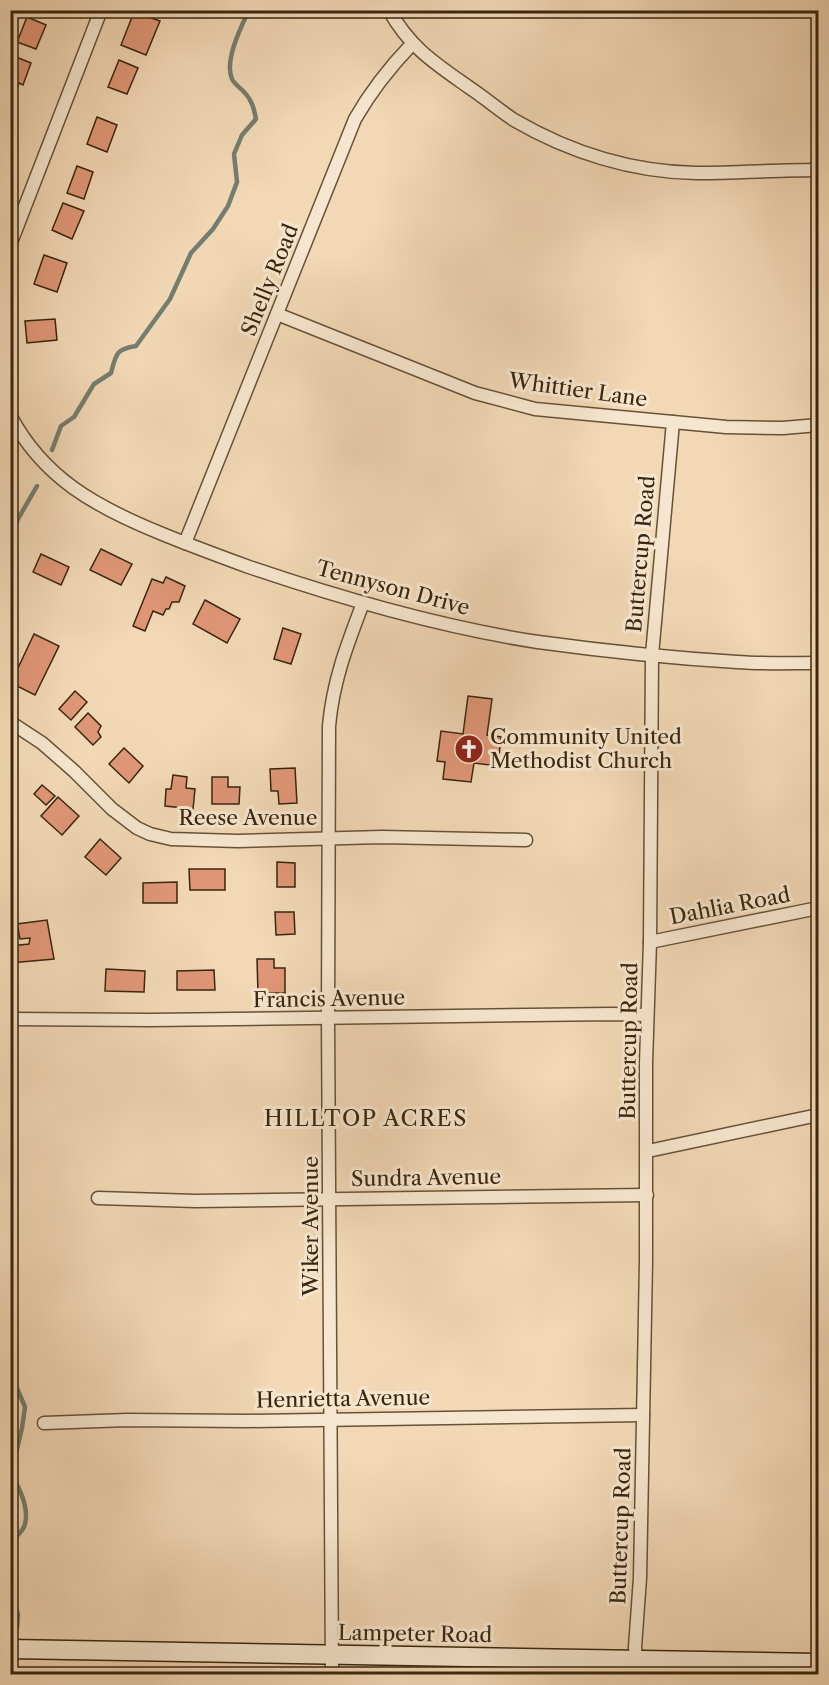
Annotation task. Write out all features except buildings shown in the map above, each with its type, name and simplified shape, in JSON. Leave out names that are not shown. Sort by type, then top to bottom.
[{"type":"main road","name":"Lampeter Road","points":[[10,1649],[819,1663]]},
{"type":"street","points":[[10,245],[101,10]]},
{"type":"street","points":[[389,10],[399,28],[412,44],[436,64],[514,119],[557,142],[600,158],[637,167],[695,173],[819,170]]},
{"type":"street","name":"Shelly Road","points":[[185,543],[355,119],[390,67],[412,44]]},
{"type":"street","name":"Whittier Lane","points":[[277,314],[475,393],[511,403],[556,412],[726,428],[783,428],[819,425]]},
{"type":"street","name":"Tennyson Drive","points":[[10,415],[35,453],[62,480],[78,492],[124,518],[185,543],[295,582],[363,603],[424,619],[528,640],[739,663],[819,663]]},
{"type":"street","name":"Buttercup Road","points":[[636,1661],[640,1578],[648,1151],[647,1015],[650,942],[652,655],[674,422]]},
{"type":"street","name":"Wiker Avenue","points":[[332,1674],[331,1198],[328,1019],[329,726],[331,700],[342,658],[363,603]]},
{"type":"street","name":"Reese Avenue","points":[[10,722],[42,744],[74,771],[112,809],[144,832],[171,839],[238,841],[423,837],[526,840]]},
{"type":"street","name":"Dahlia Road","points":[[650,942],[819,908]]},
{"type":"street","name":"Francis Avenue","points":[[10,1019],[328,1019],[647,1015]]},
{"type":"street","points":[[648,1151],[819,1114]]},
{"type":"street","name":"Sundra Avenue","points":[[98,1198],[196,1201],[647,1195]]},
{"type":"street","name":"Henrietta Avenue","points":[[44,1423],[643,1415]]},
{"type":"waterway","points":[[52,450],[61,426],[74,417],[94,384],[111,373],[118,354],[124,349],[136,346],[170,299],[191,253],[213,229],[228,206],[237,182],[234,154],[242,135],[256,119],[249,99],[233,81],[230,72],[234,44],[249,10]]},
{"type":"waterway","points":[[10,542],[18,519],[37,486]]},
{"type":"waterway","points":[[10,1237],[13,1240],[10,1261]]},
{"type":"waterway","points":[[10,1309],[16,1338],[16,1386],[25,1407],[11,1474],[23,1498],[26,1511],[23,1530],[10,1543]]},
{"type":"waterway","points":[[10,1591],[18,1614],[17,1628]]},
{"type":"waterway","points":[[17,1669],[17,1674]]},
{"type":"place","name":"Community United Methodist Church","points":[[469,749]]},
{"type":"district","name":"HILLTOP ACRES","points":[[366,1118]]}]
